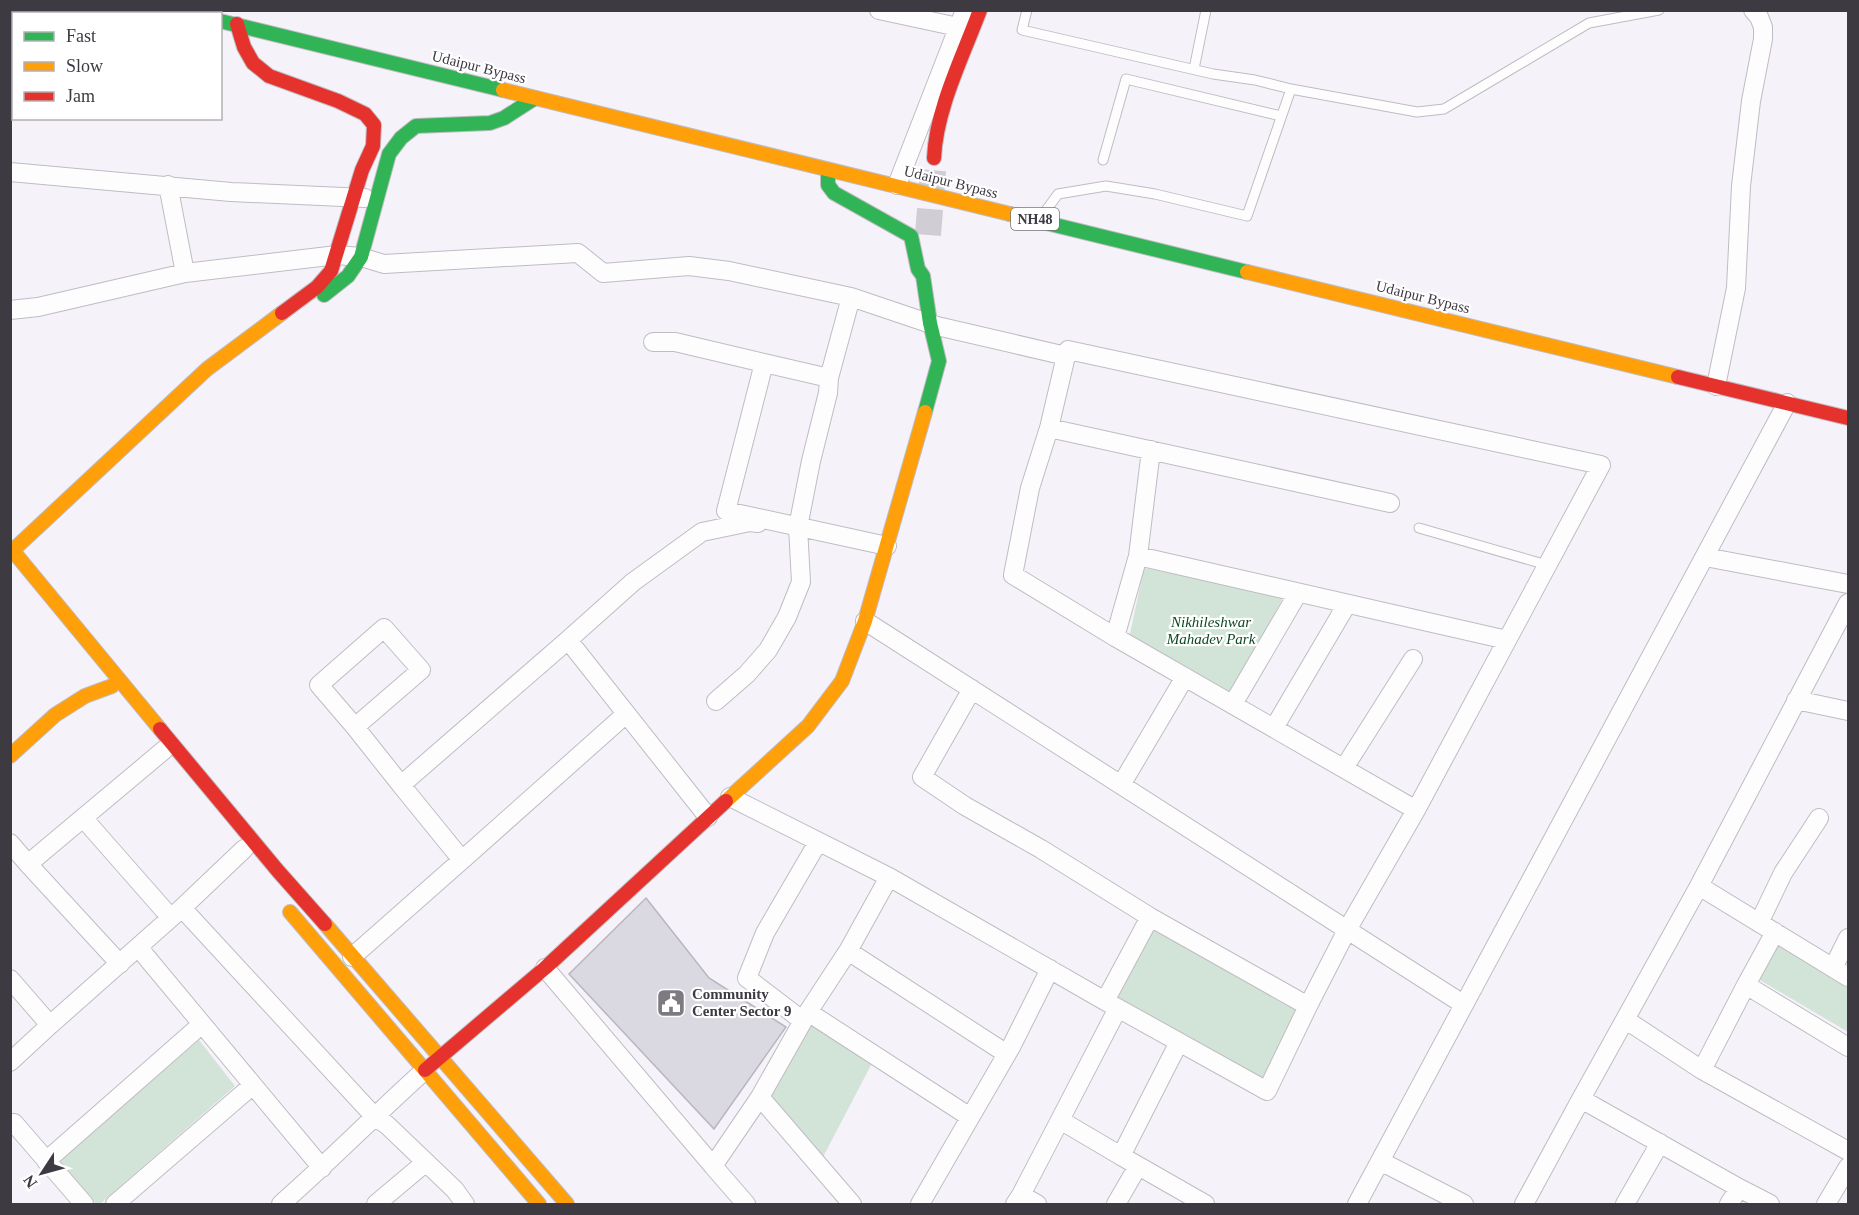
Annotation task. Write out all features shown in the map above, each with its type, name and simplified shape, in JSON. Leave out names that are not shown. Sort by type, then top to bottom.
[{"type":"main road","points":[[934,158],[935,137],[944,107],[980,10]]},
{"type":"main road","name":"Udaipur Bypass","points":[[222,21],[1848,418]]},
{"type":"main road","points":[[237,24],[244,47],[253,63],[269,76],[338,101],[365,114],[374,125],[373,146],[362,170],[334,263],[317,287],[207,369],[12,552],[112,686],[246,853]]},
{"type":"main road","points":[[124,466],[214,375],[306,310],[348,276],[361,257],[389,154],[401,138],[416,126],[490,123],[504,118],[514,109],[535,98]]},
{"type":"main road","points":[[425,1070],[545,968],[808,726],[842,681],[865,621],[939,362],[922,276],[918,269],[911,236],[834,193],[828,185],[828,170]]},
{"type":"main road","points":[[922,276],[928,256],[928,246]]},
{"type":"main road","points":[[334,263],[348,276]]},
{"type":"main road","points":[[21,566],[278,871],[567,1204]]},
{"type":"main road","points":[[10,756],[55,715],[85,696],[112,686]]},
{"type":"main road","points":[[280,900],[539,1204]]},
{"type":"street","points":[[879,10],[961,19],[897,185]]},
{"type":"street","points":[[1716,386],[1733,313],[1742,176],[1751,101],[1763,39],[1763,27],[1759,16],[1753,10]]},
{"type":"street","points":[[10,172],[231,192],[378,199]]},
{"type":"street","points":[[168,185],[185,273]]},
{"type":"street","points":[[10,310],[38,307],[185,273],[300,259],[334,263],[361,257],[384,264],[578,253],[603,273],[689,266],[729,271],[851,297],[930,323],[1066,356]]},
{"type":"street","points":[[300,259],[313,264],[318,273],[317,287]]},
{"type":"street","points":[[716,701],[747,674],[768,650],[787,617],[801,582],[798,527],[830,378],[851,297]]},
{"type":"street","points":[[653,342],[675,342],[830,378]]},
{"type":"street","points":[[730,797],[889,877],[1267,1091],[1347,930],[1416,810],[1601,465],[1068,350],[1030,488],[1013,575],[1115,637],[1416,810]]},
{"type":"street","points":[[764,363],[726,511],[887,546]]},
{"type":"street","points":[[1357,1204],[1787,403]]},
{"type":"street","points":[[1048,428],[1390,503]]},
{"type":"street","points":[[1115,637],[1138,556],[1151,450]]},
{"type":"street","points":[[401,785],[633,582],[702,532],[750,522],[798,527]]},
{"type":"street","points":[[1138,556],[1507,640]]},
{"type":"street","points":[[1705,557],[1848,584]]},
{"type":"street","points":[[1233,704],[1298,593]]},
{"type":"street","points":[[1524,1204],[1699,886],[1848,603]]},
{"type":"street","points":[[1274,728],[1347,604]]},
{"type":"street","points":[[865,621],[1463,1005]]},
{"type":"street","points":[[355,727],[421,670],[384,628],[319,685],[462,860]]},
{"type":"street","points":[[567,640],[708,817]]},
{"type":"street","points":[[1344,768],[1413,659]]},
{"type":"street","points":[[1121,785],[1185,677]]},
{"type":"street","points":[[972,689],[922,777],[964,806],[1041,849],[1150,917],[1308,1006]]},
{"type":"street","points":[[1796,700],[1848,711]]},
{"type":"street","points":[[352,957],[626,714]]},
{"type":"street","points":[[28,864],[164,750]]},
{"type":"street","points":[[1702,1070],[1746,985],[1767,928],[1783,873],[1819,818]]},
{"type":"street","points":[[84,819],[374,1116],[387,1125],[455,1190],[465,1204]]},
{"type":"street","points":[[818,842],[765,933],[747,978],[970,1118]]},
{"type":"street","points":[[10,843],[120,964]]},
{"type":"street","points":[[10,1062],[246,853]]},
{"type":"street","points":[[713,1166],[760,1097],[805,1016],[848,951],[889,877]]},
{"type":"street","points":[[1699,886],[1848,977]]},
{"type":"street","points":[[1024,1201],[1150,917]]},
{"type":"street","points":[[1833,968],[1848,938]]},
{"type":"street","points":[[138,947],[322,1168]]},
{"type":"street","points":[[848,951],[1007,1054]]},
{"type":"street","points":[[545,968],[746,1204]]},
{"type":"street","points":[[920,1204],[1007,1054],[1050,969]]},
{"type":"street","points":[[10,979],[50,1025]]},
{"type":"street","points":[[1746,985],[1848,1047]]},
{"type":"street","points":[[1626,1020],[1702,1070],[1848,1151]]},
{"type":"street","points":[[46,1161],[202,1024]]},
{"type":"street","points":[[1121,1156],[1179,1042]]},
{"type":"street","points":[[281,1204],[425,1070]]},
{"type":"street","points":[[116,1204],[253,1085]]},
{"type":"street","points":[[760,1097],[852,1204]]},
{"type":"street","points":[[1581,1099],[1770,1204]]},
{"type":"street","points":[[1060,1120],[1205,1204]]},
{"type":"street","points":[[12,1123],[84,1204]]},
{"type":"street","points":[[1625,1204],[1660,1143]]},
{"type":"street","points":[[1380,1161],[1464,1204]]},
{"type":"street","points":[[376,1204],[426,1162]]},
{"type":"street","points":[[1116,1204],[1138,1166]]},
{"type":"street","points":[[1826,1204],[1848,1167]]},
{"type":"street","points":[[1729,1204],[1739,1188]]},
{"type":"lane","points":[[1028,10],[1022,30],[1194,69],[1417,112],[1444,108],[1588,23],[1659,10]]},
{"type":"lane","points":[[1194,69],[1206,10]]},
{"type":"lane","points":[[1103,160],[1126,78],[1281,116]]},
{"type":"lane","points":[[1038,220],[1058,194],[1106,186],[1155,194],[1247,216],[1291,89]]},
{"type":"lane","points":[[1419,528],[1547,565]]},
{"type":"green space","name":"Nikhileshwar Mahadev Park","points":[[1144,568],[1284,596],[1228,699],[1130,634]]},
{"type":"green space","points":[[1154,924],[1301,1008],[1261,1088],[1108,997]]},
{"type":"green space","points":[[1774,941],[1848,986],[1848,1032],[1753,976]]},
{"type":"green space","points":[[810,1022],[871,1065],[822,1159],[768,1099]]},
{"type":"green space","points":[[199,1040],[235,1086],[100,1204],[96,1204],[59,1161]]},
{"type":"building","name":"Community Center Sector 9","points":[[646,898],[709,978],[786,1027],[714,1129],[569,974]]},
{"type":"tunnel","points":[[928,235],[934,158]]},
{"type":"traffic: fast","points":[[222,21],[503,90]]},
{"type":"traffic: fast","points":[[324,295],[348,276],[361,257],[389,154],[401,138],[416,126],[490,123],[504,118],[535,98]]},
{"type":"traffic: fast","points":[[828,170],[828,185],[834,193],[911,236],[918,269],[923,276],[930,323],[939,361],[925,412]]},
{"type":"traffic: fast","points":[[1010,214],[1247,272]]},
{"type":"traffic: slow","points":[[178,10],[184,12]]},
{"type":"traffic: slow","points":[[503,90],[1010,214]]},
{"type":"traffic: slow","points":[[1247,272],[1678,377]]},
{"type":"traffic: slow","points":[[10,553],[207,369],[282,313]]},
{"type":"traffic: slow","points":[[726,801],[808,726],[842,681],[865,621],[925,412]]},
{"type":"traffic: slow","points":[[13,551],[160,729]]},
{"type":"traffic: slow","points":[[10,756],[55,715],[85,696],[112,686]]},
{"type":"traffic: slow","points":[[290,912],[539,1204]]},
{"type":"traffic: slow","points":[[325,924],[567,1204]]},
{"type":"traffic: jam","points":[[934,158],[945,102],[980,10]]},
{"type":"traffic: jam","points":[[237,24],[244,47],[253,63],[269,76],[338,101],[365,114],[374,125],[373,146],[362,170],[331,271],[317,287],[282,313]]},
{"type":"traffic: jam","points":[[1678,377],[1848,418]]},
{"type":"traffic: jam","points":[[160,729],[325,924]]},
{"type":"traffic: jam","points":[[425,1070],[545,968],[726,801]]},
{"type":"place","name":"Community Center Sector 9","points":[[671,1003]]}]
